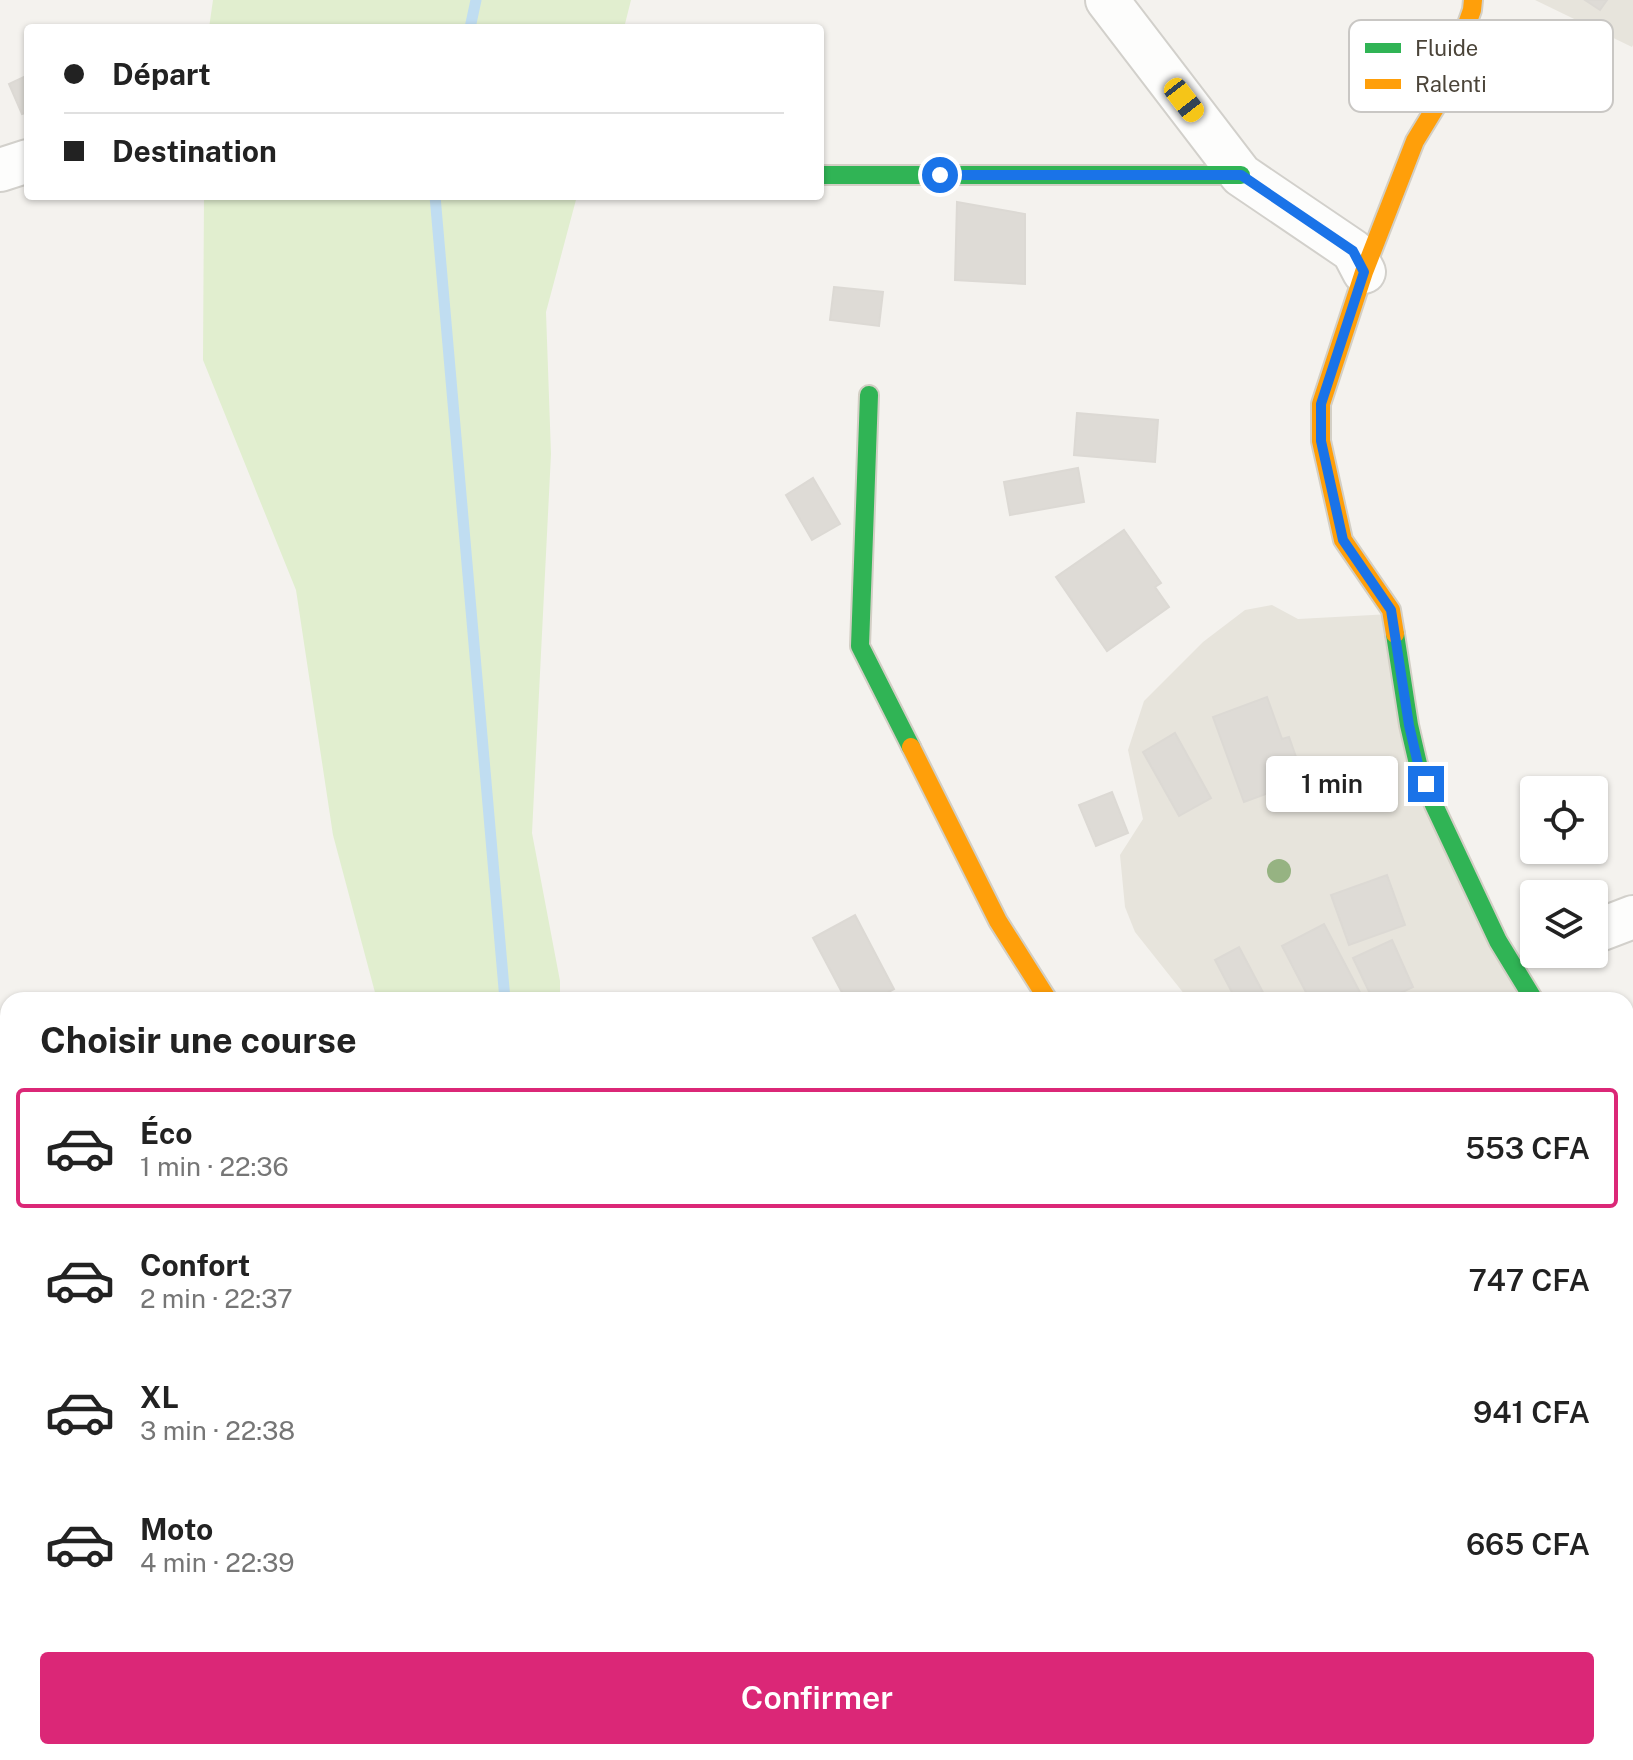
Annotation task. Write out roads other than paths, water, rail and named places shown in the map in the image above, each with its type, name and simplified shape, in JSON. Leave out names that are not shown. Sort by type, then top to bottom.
[{"type":"street","points":[[1107,0],[1241,175],[1353,251],[1364,272]]},
{"type":"street","points":[[1468,20],[1473,0]]},
{"type":"street","points":[[1433,112],[1415,141],[1364,272],[1321,404],[1321,441],[1343,540],[1391,610],[1418,764],[1498,941],[1520,956]]},
{"type":"street","points":[[0,170],[24,162]]},
{"type":"street","points":[[824,175],[1241,175]]},
{"type":"street","points":[[869,395],[860,646],[998,921],[1043,992]]},
{"type":"street","points":[[1608,927],[1633,917]]},
{"type":"street","points":[[1526,968],[1532,992]]},
{"type":"waterway","points":[[471,24],[476,0]]},
{"type":"waterway","points":[[435,200],[504,992]]}]
